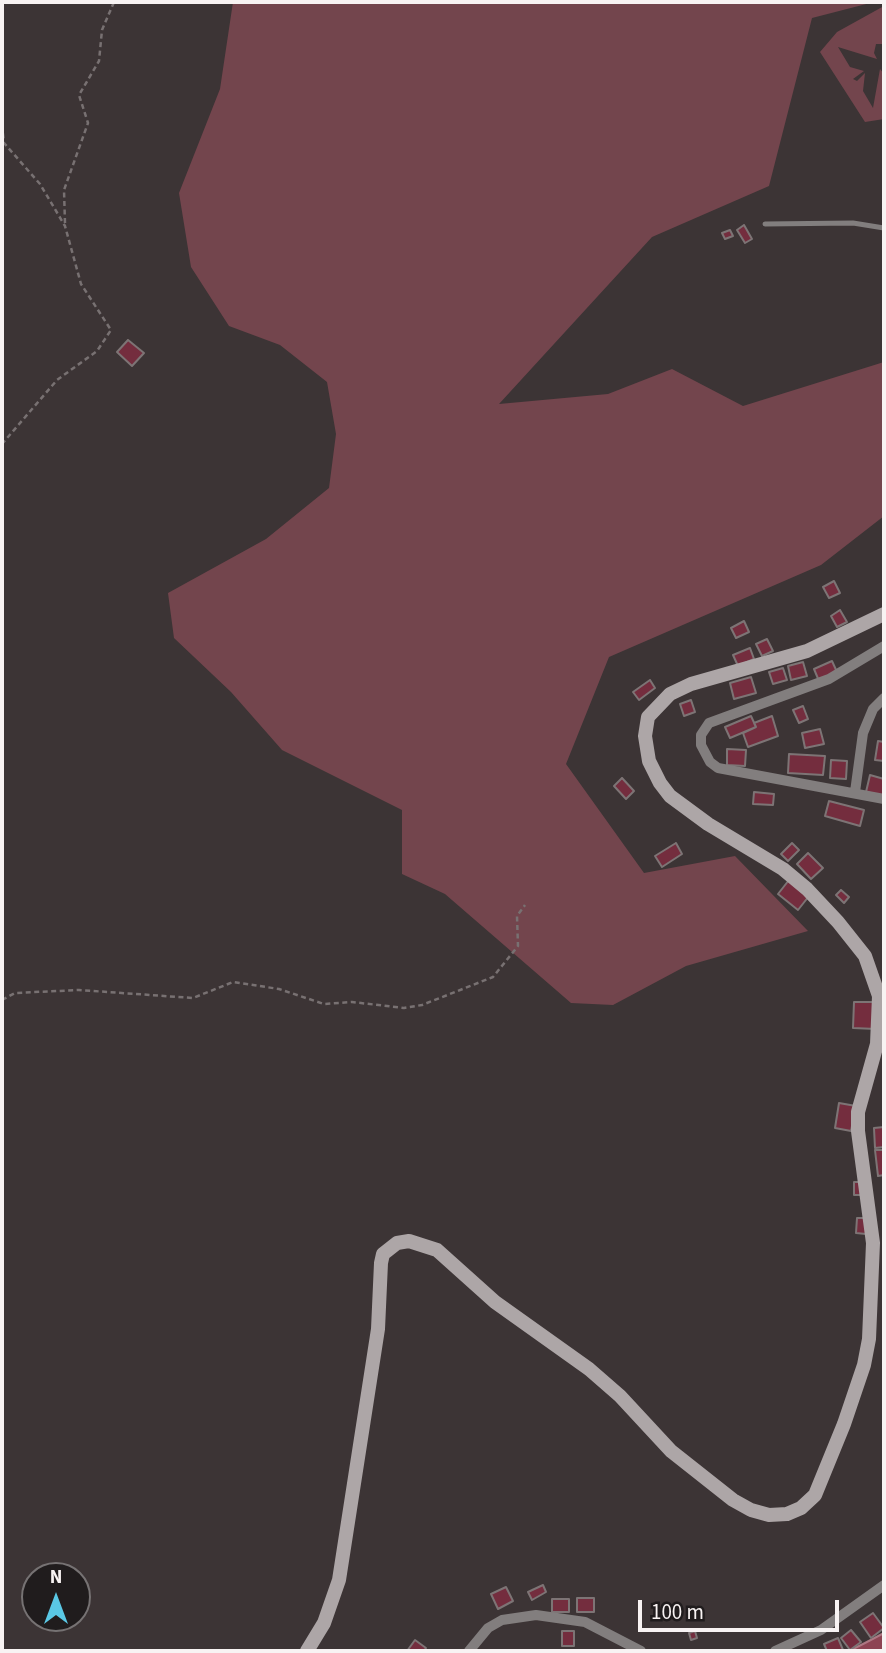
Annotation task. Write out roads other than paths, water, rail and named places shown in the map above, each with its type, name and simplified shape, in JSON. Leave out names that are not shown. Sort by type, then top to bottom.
[{"type":"street","points":[[307,1651],[324,1623],[339,1580],[378,1329],[381,1263],[383,1254],[397,1244],[409,1241],[437,1250],[495,1302],[589,1369],[621,1396],[671,1451],[733,1500],[751,1510],[768,1515],[787,1514],[801,1508],[815,1495],[844,1424],[864,1365],[869,1339],[873,1243],[858,1131],[858,1112],[877,1044],[879,996],[865,956],[807,889],[783,869],[708,824],[670,796],[649,761],[645,736],[648,717],[670,694],[691,684],[807,651],[884,614]]},
{"type":"street","points":[[884,646],[829,679],[717,719],[709,723],[701,735],[704,754],[718,768],[884,799]]},
{"type":"street","points":[[855,792],[863,733],[873,709],[884,698]]},
{"type":"street","points":[[775,1651],[821,1630],[884,1585]]},
{"type":"street","points":[[469,1651],[488,1628],[502,1620],[536,1615],[585,1622],[641,1651]]},
{"type":"lane","points":[[765,224],[853,223],[884,228]]}]
